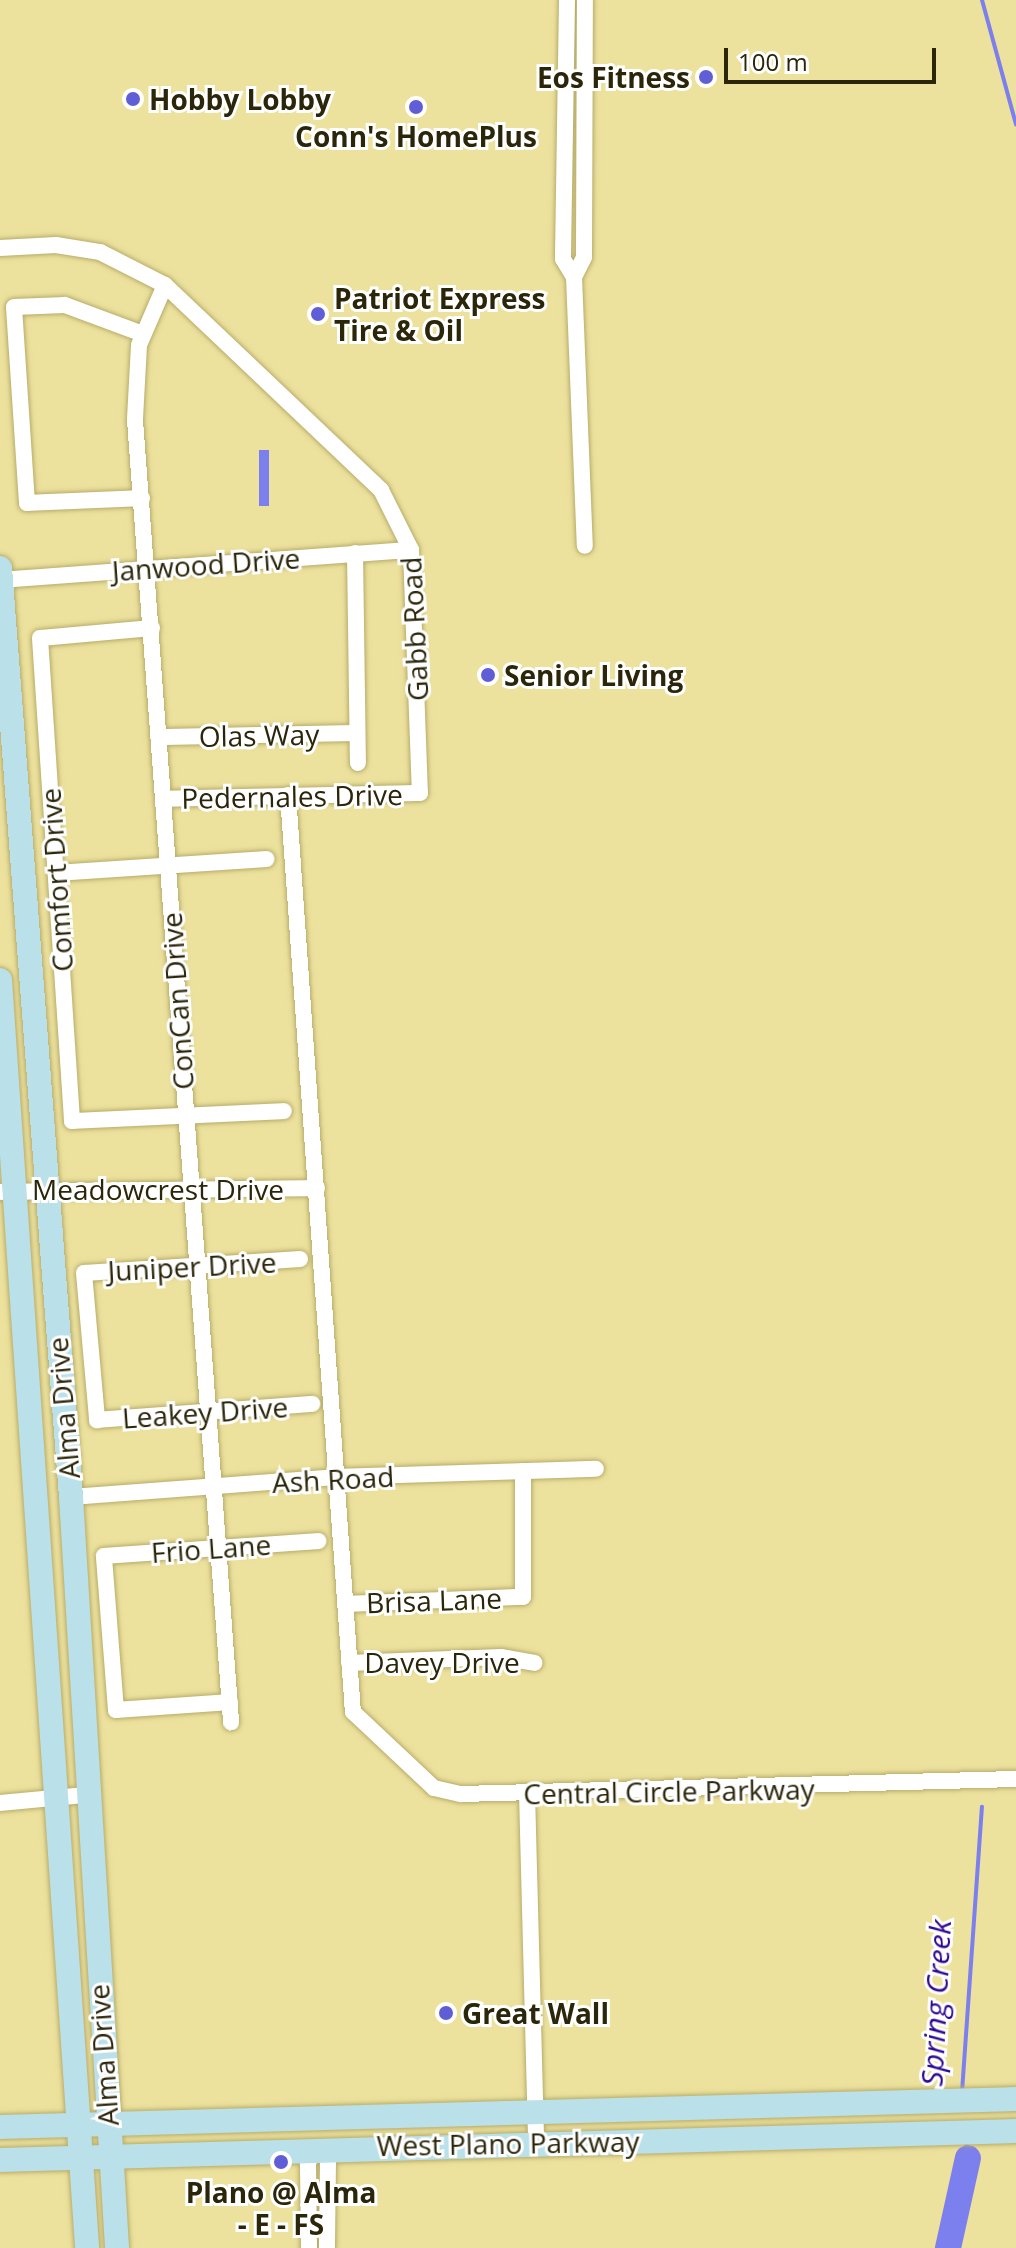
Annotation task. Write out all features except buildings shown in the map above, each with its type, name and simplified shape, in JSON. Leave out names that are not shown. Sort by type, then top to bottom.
[{"type":"main road","name":"Alma Drive","points":[[0,568],[71,1497],[84,1795],[117,2248]]},
{"type":"main road","name":"Alma Drive","points":[[0,980],[9,1191],[87,2248]]},
{"type":"main road","name":"West Plano Parkway","points":[[0,2127],[108,2121],[1016,2099]]},
{"type":"main road","points":[[879,2103],[881,2134]]},
{"type":"main road","name":"West Plano Parkway","points":[[0,2160],[110,2152],[1016,2131]]},
{"type":"street","points":[[567,0],[563,259],[574,277]]},
{"type":"street","points":[[585,0],[584,257],[574,277],[585,546]]},
{"type":"street","points":[[0,248],[56,245],[100,252],[165,285]]},
{"type":"street","name":"ConCan Drive","points":[[165,285],[143,334],[135,420],[161,737],[185,1116],[231,1722]]},
{"type":"street","name":"Gabb Road","points":[[165,285],[381,490],[411,550],[420,793]]},
{"type":"street","points":[[142,498],[27,503],[14,307],[65,305],[143,334]]},
{"type":"street","name":"Janwood Drive","points":[[1,580],[411,550]]},
{"type":"street","points":[[355,553],[358,763]]},
{"type":"street","name":"Comfort Drive","points":[[152,628],[40,638],[72,1121],[185,1116]]},
{"type":"street","name":"Olas Way","points":[[161,737],[357,733]]},
{"type":"street","name":"Pedernales Drive","points":[[164,799],[420,793]]},
{"type":"street","points":[[288,795],[349,1663]]},
{"type":"street","points":[[56,873],[267,859]]},
{"type":"street","points":[[185,1116],[284,1111]]},
{"type":"street","name":"Meadowcrest Drive","points":[[9,1191],[317,1188]]},
{"type":"street","name":"Juniper Drive","points":[[97,1420],[84,1273],[300,1259]]},
{"type":"street","name":"Leakey Drive","points":[[97,1420],[312,1404]]},
{"type":"street","name":"Ash Road","points":[[71,1497],[335,1477],[596,1469]]},
{"type":"street","name":"Brisa Lane","points":[[345,1604],[523,1597],[523,1471]]},
{"type":"street","name":"Frio Lane","points":[[230,1702],[116,1710],[104,1556],[318,1541]]},
{"type":"street","name":"Davey Drive","points":[[349,1663],[501,1657],[534,1663]]},
{"type":"street","name":"Central Circle Parkway","points":[[349,1663],[353,1712],[434,1788],[527,1793],[1016,1779]]},
{"type":"street","points":[[527,1793],[536,2143]]},
{"type":"street","points":[[0,1803],[84,1795]]},
{"type":"street","points":[[309,2248],[308,2162],[318,2147],[318,2116]]},
{"type":"street","points":[[318,2147],[328,2161],[327,2248]]},
{"type":"shaded area","points":[[259,450],[269,450],[269,506],[259,506]]},
{"type":"waterway","name":"Spring Creek","points":[[982,0],[1016,124]]},
{"type":"waterway","name":"Spring Creek","points":[[962,2092],[982,1807]]},
{"type":"waterway","name":"Spring Creek","points":[[966,2140],[968,2158]]},
{"type":"waterway","name":"Spring Creek","points":[[948,2248],[968,2158]]},
{"type":"place","name":"Eos Fitness","points":[[706,77]]},
{"type":"place","name":"Hobby Lobby","points":[[133,99]]},
{"type":"place","name":"Conn's HomePlus","points":[[416,107]]},
{"type":"place","name":"Patriot Express Tire & Oil","points":[[318,314]]},
{"type":"place","name":"Senior Living","points":[[488,675]]},
{"type":"place","name":"Great Wall","points":[[446,2013]]},
{"type":"place","name":"Plano @ Alma - E - FS","points":[[281,2162]]}]
